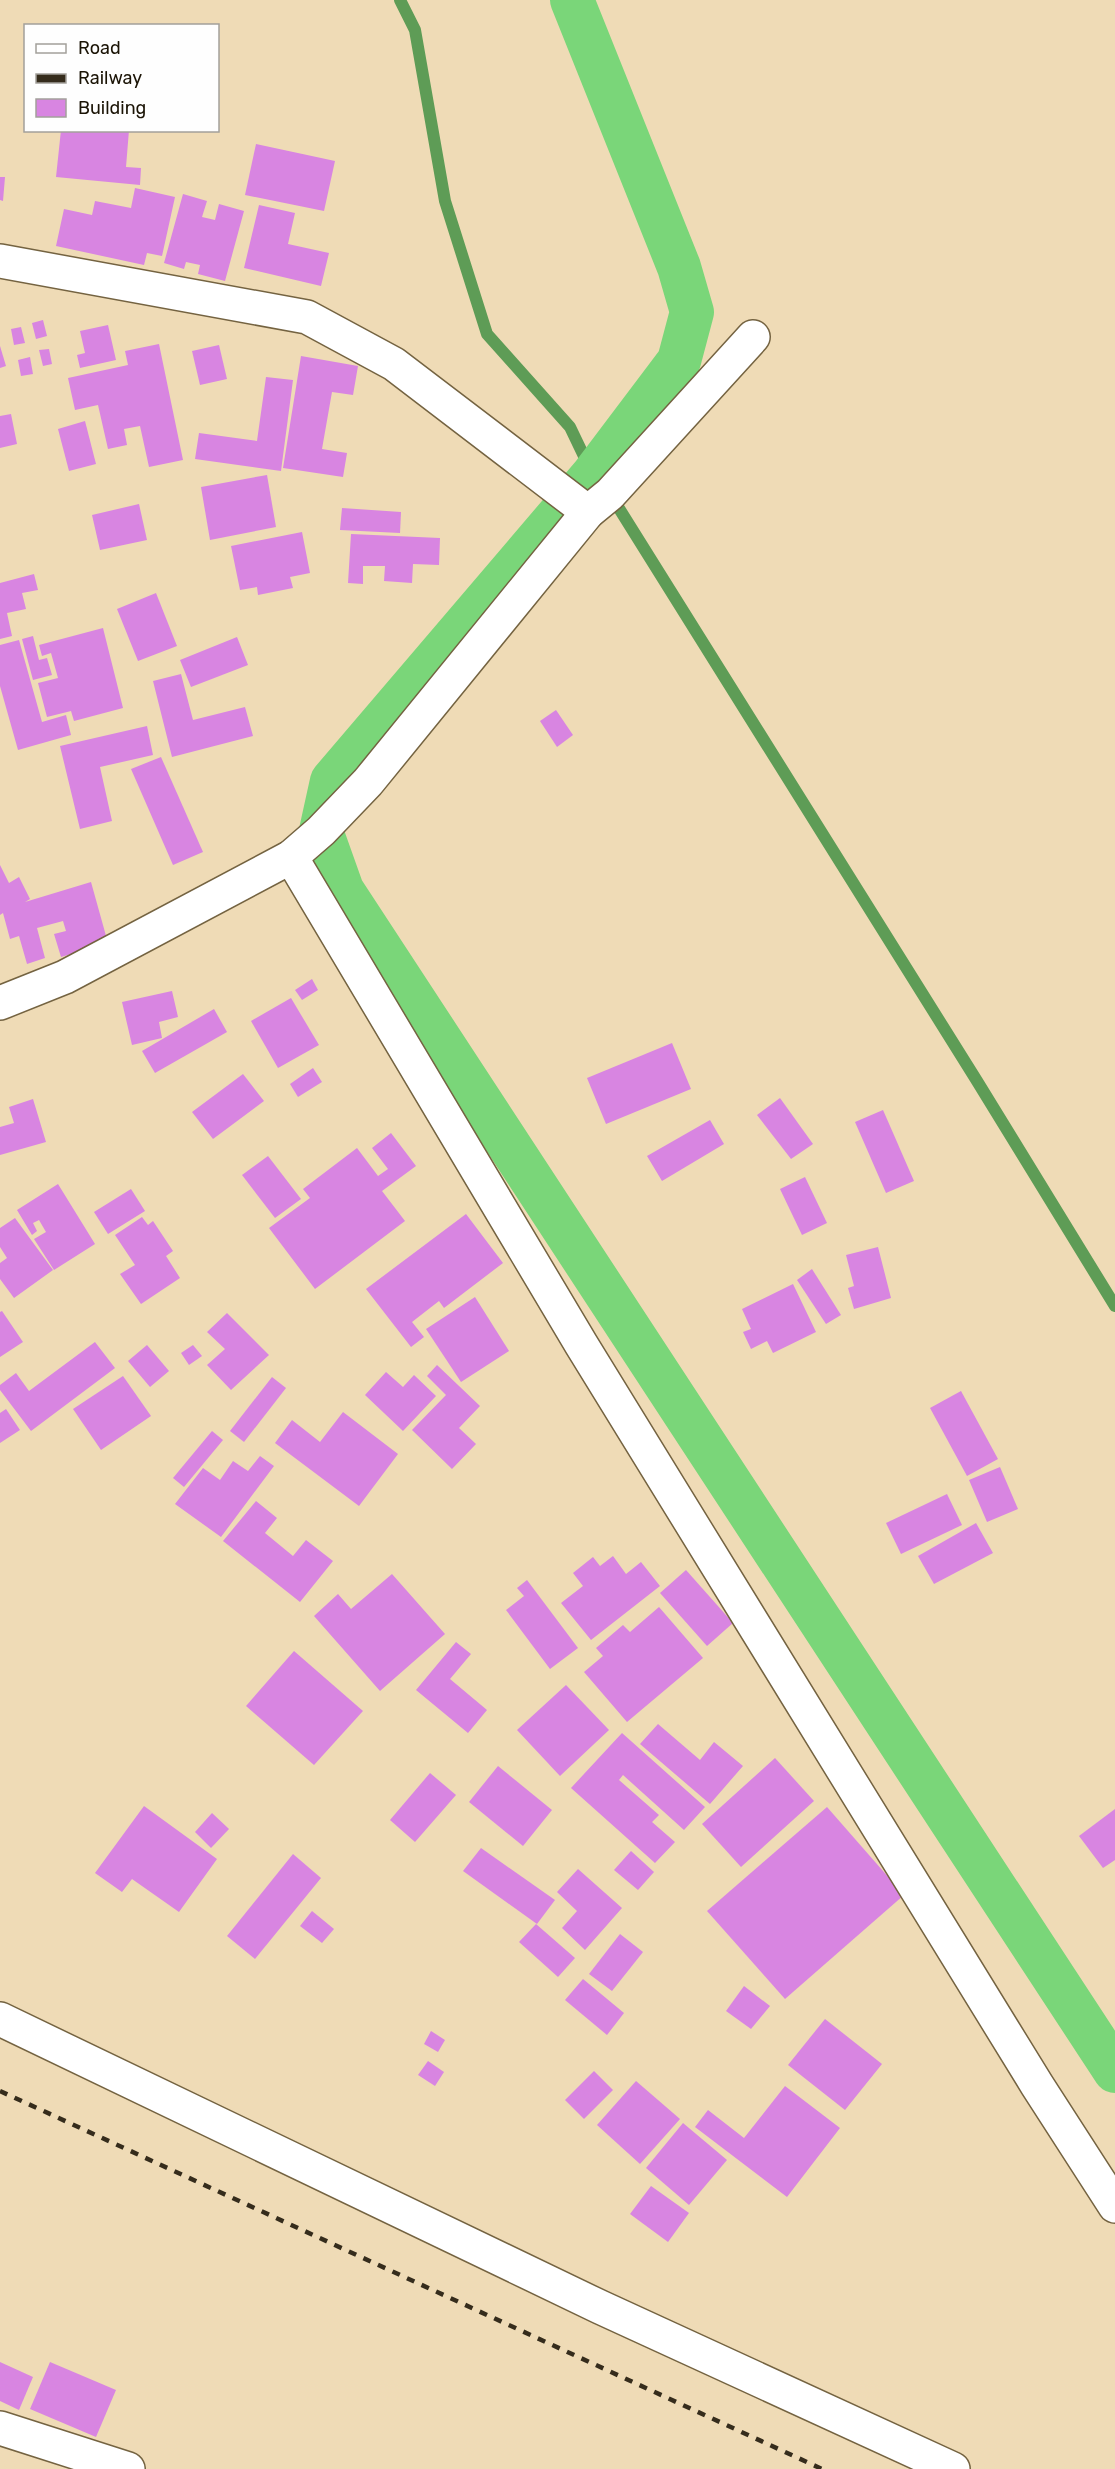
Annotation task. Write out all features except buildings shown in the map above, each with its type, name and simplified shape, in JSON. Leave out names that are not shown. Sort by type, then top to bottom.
[{"type":"street","points":[[0,261],[307,317],[394,364],[588,512]]},
{"type":"street","points":[[0,1003],[65,977],[291,857],[321,831],[368,783],[588,512],[610,494],[753,337]]},
{"type":"street","points":[[291,857],[588,1355],[1025,2065],[1115,2206]]},
{"type":"street","points":[[0,2019],[600,2307],[953,2469]]},
{"type":"street","points":[[0,2428],[46,2457],[128,2469]]},
{"type":"waterway","points":[[400,0],[415,30],[445,201],[487,334],[570,427],[593,475],[610,494],[1115,1306]]},
{"type":"waterway","points":[[572,0],[679,267],[692,312],[679,361],[593,475],[332,781],[321,831],[342,890],[1115,2071]]},
{"type":"railway","points":[[0,2091],[822,2469]]}]
